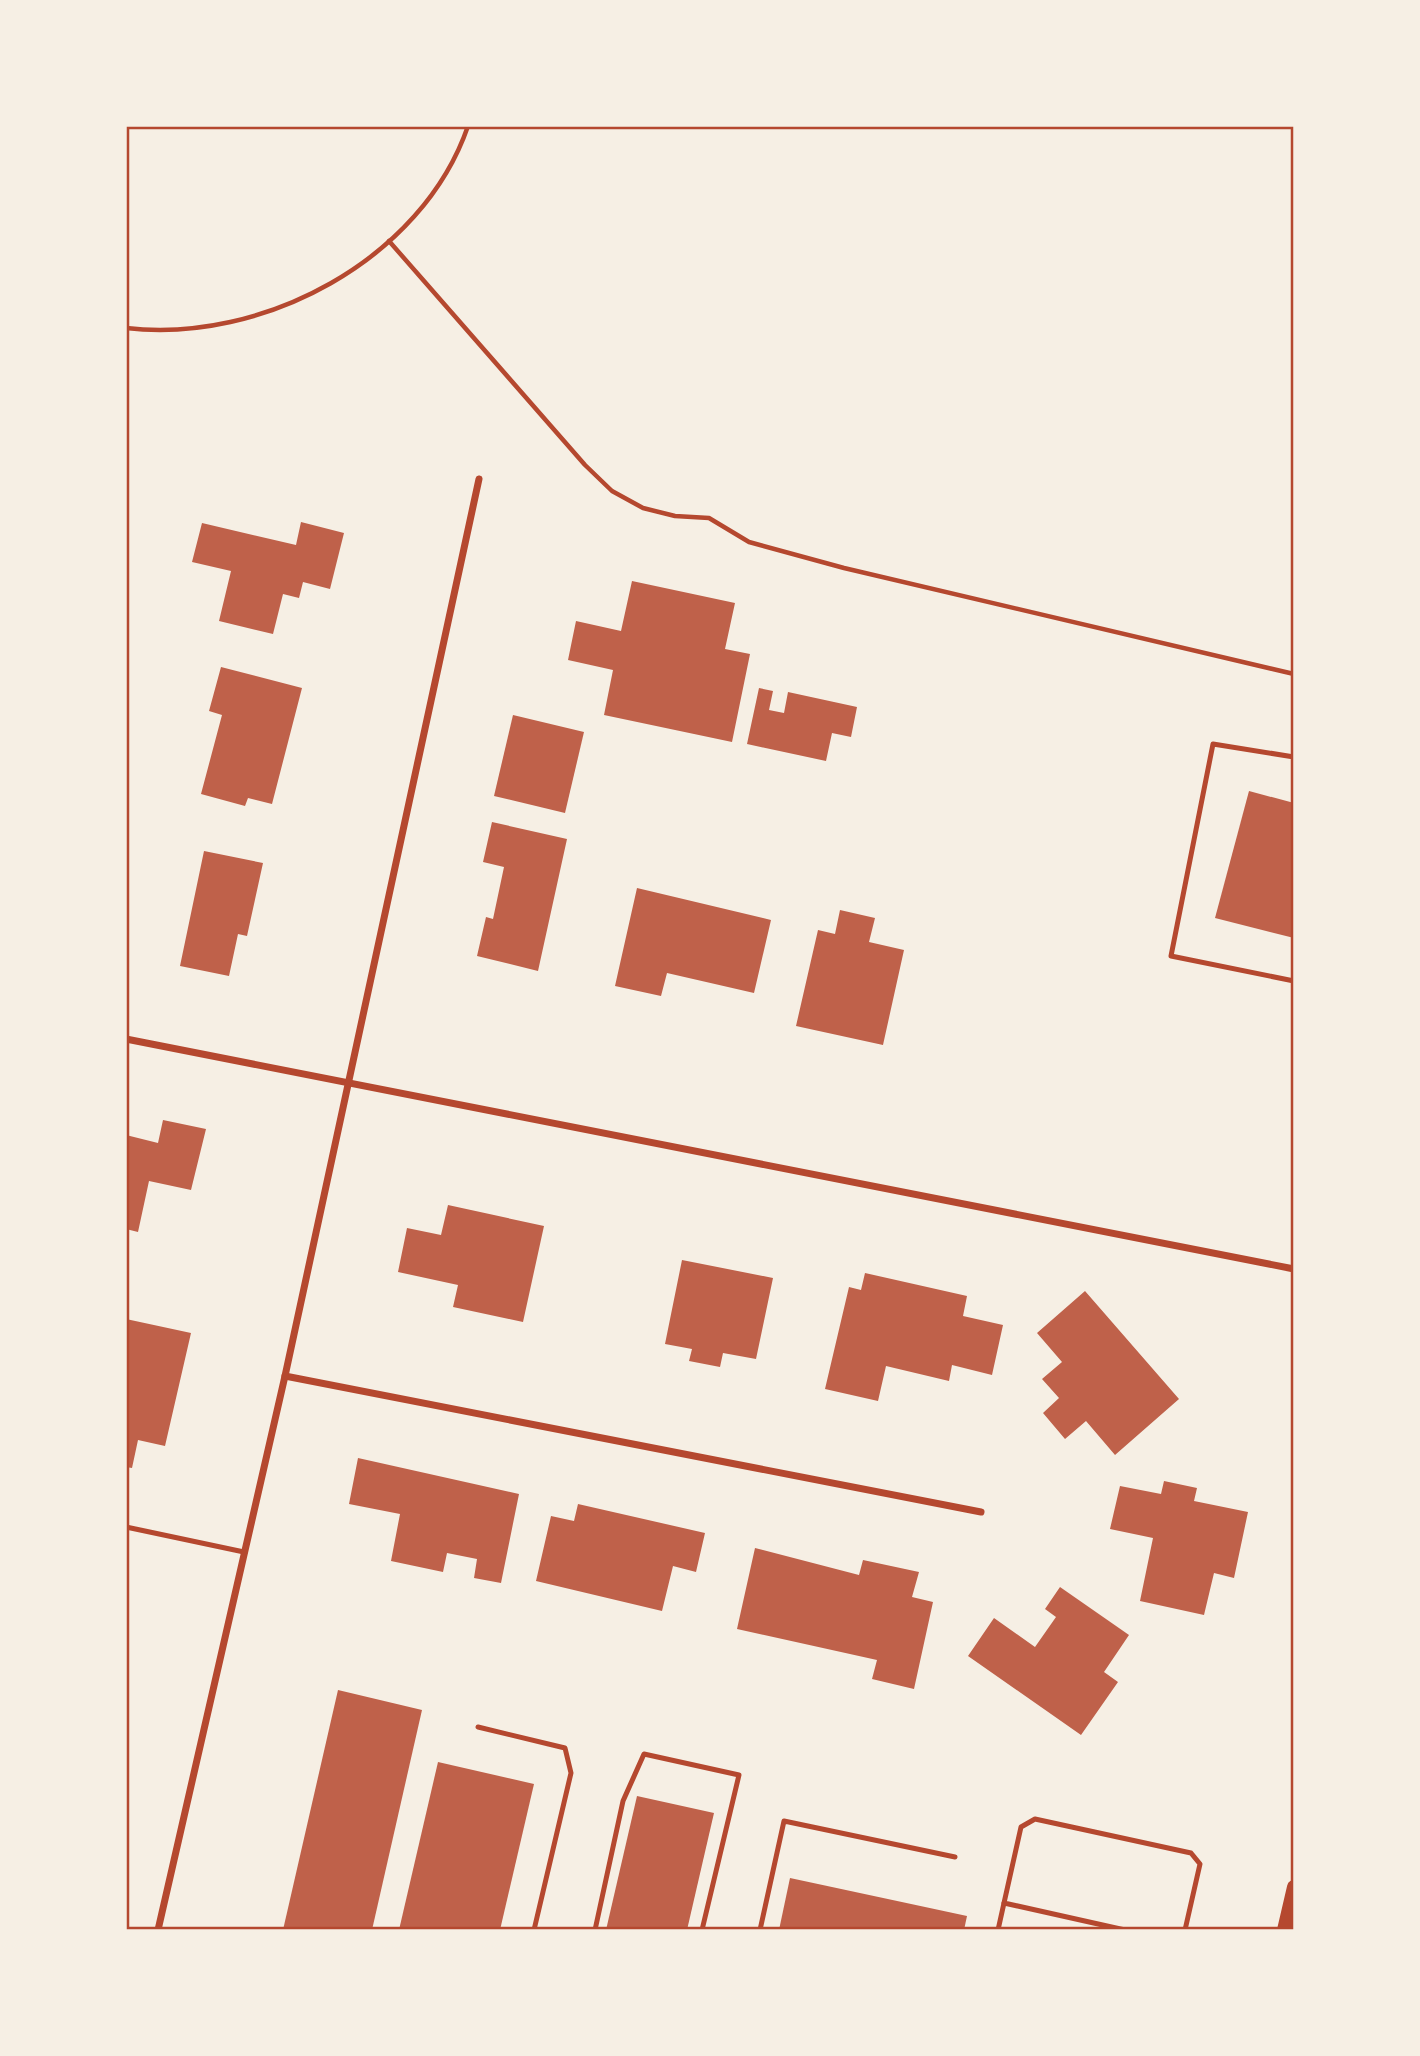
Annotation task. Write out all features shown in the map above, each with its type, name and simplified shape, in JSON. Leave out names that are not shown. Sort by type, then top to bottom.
[{"type":"main road","points":[[1284,1930],[1294,1886]]},
{"type":"street","points":[[158,1930],[285,1376],[479,479]]},
{"type":"street","points":[[126,1039],[1294,1269]]},
{"type":"street","points":[[285,1376],[981,1511]]},
{"type":"lane","points":[[1294,757],[1213,744],[1171,956],[1294,981]]},
{"type":"lane","points":[[126,1527],[244,1552]]},
{"type":"lane","points":[[478,1727],[565,1748],[571,1773],[534,1930]]},
{"type":"lane","points":[[596,1930],[623,1801],[644,1754],[739,1775],[702,1930]]},
{"type":"lane","points":[[998,1930],[1021,1827],[1035,1819],[1191,1853],[1200,1864],[1185,1930]]},
{"type":"lane","points":[[760,1930],[784,1821],[955,1857]]},
{"type":"lane","points":[[1004,1903],[1125,1930]]},
{"type":"path","points":[[126,328],[158,332],[203,329],[241,321],[288,305],[328,285],[370,259],[409,221],[456,155],[468,126]]},
{"type":"path","points":[[388,241],[585,465],[612,491],[643,508],[675,516],[709,518],[749,542],[844,568],[1294,674]]},
{"type":"building","points":[[301,522],[344,533],[330,589],[303,582],[299,598],[283,594],[273,634],[219,621],[231,571],[192,562],[202,523],[296,545]]},
{"type":"building","points":[[632,581],[735,603],[725,649],[750,654],[732,742],[604,715],[613,670],[568,660],[576,621],[621,631]]},
{"type":"building","points":[[221,667],[302,688],[272,804],[248,798],[245,806],[201,794],[222,715],[209,711]]},
{"type":"building","points":[[759,688],[773,691],[769,710],[784,713],[788,692],[857,707],[851,737],[832,733],[826,761],[747,744]]},
{"type":"building","points":[[513,715],[584,732],[565,813],[494,796]]},
{"type":"building","points":[[1249,791],[1294,803],[1294,938],[1215,918]]},
{"type":"building","points":[[492,822],[567,839],[538,971],[477,956],[486,917],[493,919],[504,867],[483,862]]},
{"type":"building","points":[[204,851],[263,863],[247,936],[238,934],[229,976],[180,966]]},
{"type":"building","points":[[637,888],[771,920],[754,993],[667,973],[661,996],[615,986]]},
{"type":"building","points":[[840,910],[875,918],[869,942],[904,950],[883,1045],[796,1026],[818,930],[835,934]]},
{"type":"building","points":[[163,1120],[206,1129],[191,1190],[149,1181],[138,1232],[126,1229],[126,1135],[158,1143]]},
{"type":"building","points":[[448,1205],[544,1226],[523,1322],[453,1307],[458,1285],[398,1272],[407,1228],[441,1235]]},
{"type":"building","points":[[682,1260],[773,1278],[756,1359],[723,1353],[720,1367],[689,1361],[692,1349],[665,1344]]},
{"type":"building","points":[[865,1273],[967,1296],[963,1316],[1003,1325],[992,1375],[952,1365],[949,1381],[886,1366],[878,1401],[825,1389],[849,1287],[861,1290]]},
{"type":"building","points":[[1085,1291],[1179,1399],[1115,1455],[1086,1421],[1065,1439],[1043,1413],[1059,1398],[1042,1379],[1062,1362],[1037,1333]]},
{"type":"building","points":[[126,1319],[191,1333],[165,1446],[138,1440],[132,1468],[126,1467]]},
{"type":"building","points":[[358,1458],[519,1494],[501,1583],[474,1578],[477,1559],[447,1553],[443,1572],[391,1561],[400,1514],[349,1504]]},
{"type":"building","points":[[1164,1481],[1197,1488],[1194,1501],[1248,1512],[1234,1578],[1214,1573],[1204,1615],[1140,1601],[1153,1538],[1110,1529],[1120,1486],[1161,1494]]},
{"type":"building","points":[[578,1504],[705,1533],[696,1572],[673,1566],[662,1611],[536,1581],[551,1516],[574,1521]]},
{"type":"building","points":[[755,1548],[859,1575],[863,1560],[919,1572],[912,1597],[933,1602],[914,1689],[872,1679],[877,1660],[737,1629]]},
{"type":"building","points":[[1060,1587],[1129,1635],[1104,1672],[1118,1682],[1081,1735],[968,1656],[994,1618],[1035,1647],[1056,1617],[1045,1609]]},
{"type":"building","points":[[338,1690],[422,1710],[372,1930],[283,1930]]},
{"type":"building","points":[[438,1762],[534,1784],[500,1930],[399,1930]]},
{"type":"building","points":[[637,1796],[714,1813],[687,1930],[606,1930]]},
{"type":"building","points":[[790,1878],[967,1916],[964,1930],[779,1930]]}]
